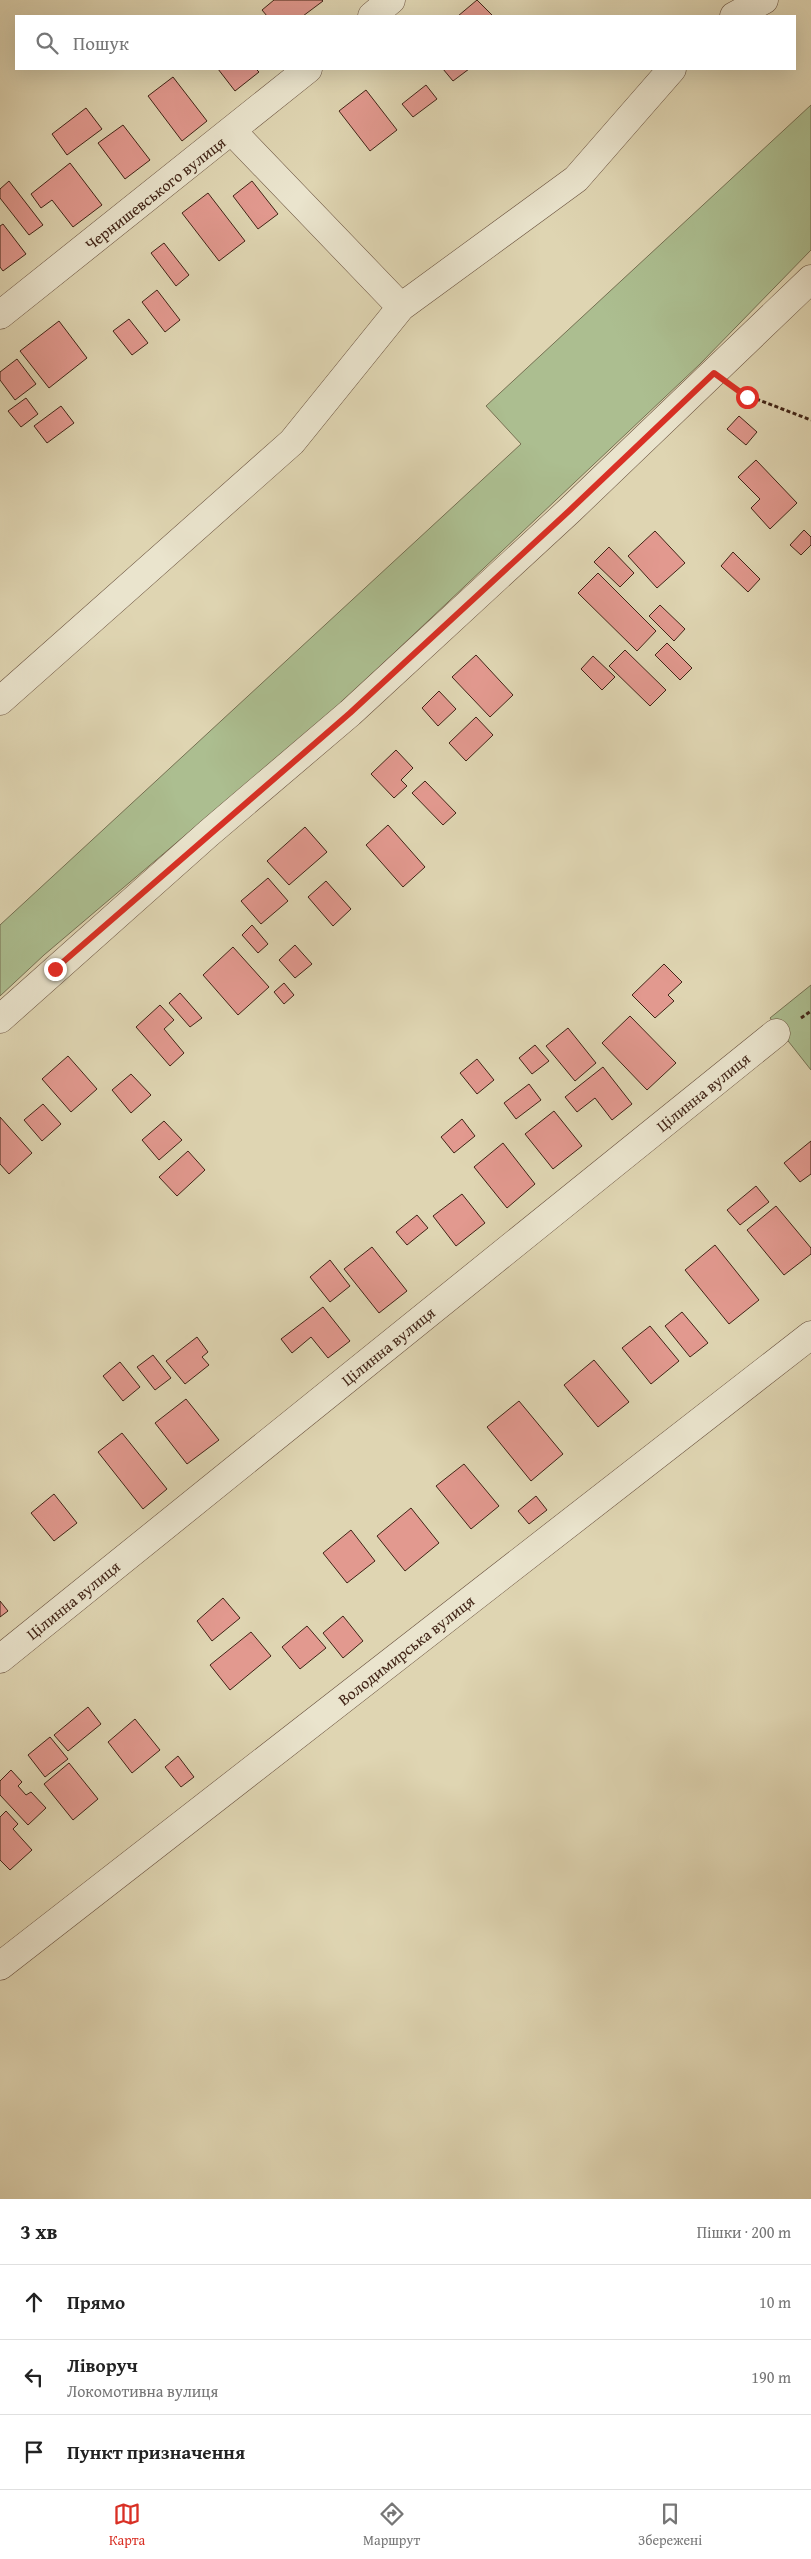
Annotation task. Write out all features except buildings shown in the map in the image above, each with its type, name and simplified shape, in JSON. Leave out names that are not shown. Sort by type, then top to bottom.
[{"type":"street","points":[[373,15],[392,0]]},
{"type":"street","points":[[736,15],[764,0]]},
{"type":"street","name":"Чернишевського вулиця","points":[[0,315],[307,70]]},
{"type":"street","points":[[0,701],[292,442],[401,306],[576,179],[671,70]]},
{"type":"street","points":[[232,131],[401,306]]},
{"type":"street","points":[[0,1019],[209,833],[350,713],[570,510],[811,279]]},
{"type":"street","name":"Цілинна вулиця","points":[[0,1658],[776,1033]]},
{"type":"street","name":"Володимирська вулиця","points":[[0,1966],[811,1335]]},
{"type":"path","points":[[714,373],[747,397],[792,411],[811,420]]},
{"type":"green space","points":[[811,105],[811,250],[700,364],[340,704],[44,955],[0,996],[0,925],[521,444],[486,406]]},
{"type":"green space","points":[[811,985],[811,1070],[770,1018]]},
{"type":"route","points":[[55,969],[209,833],[350,713],[570,510],[714,373],[733,389],[747,397]]}]
